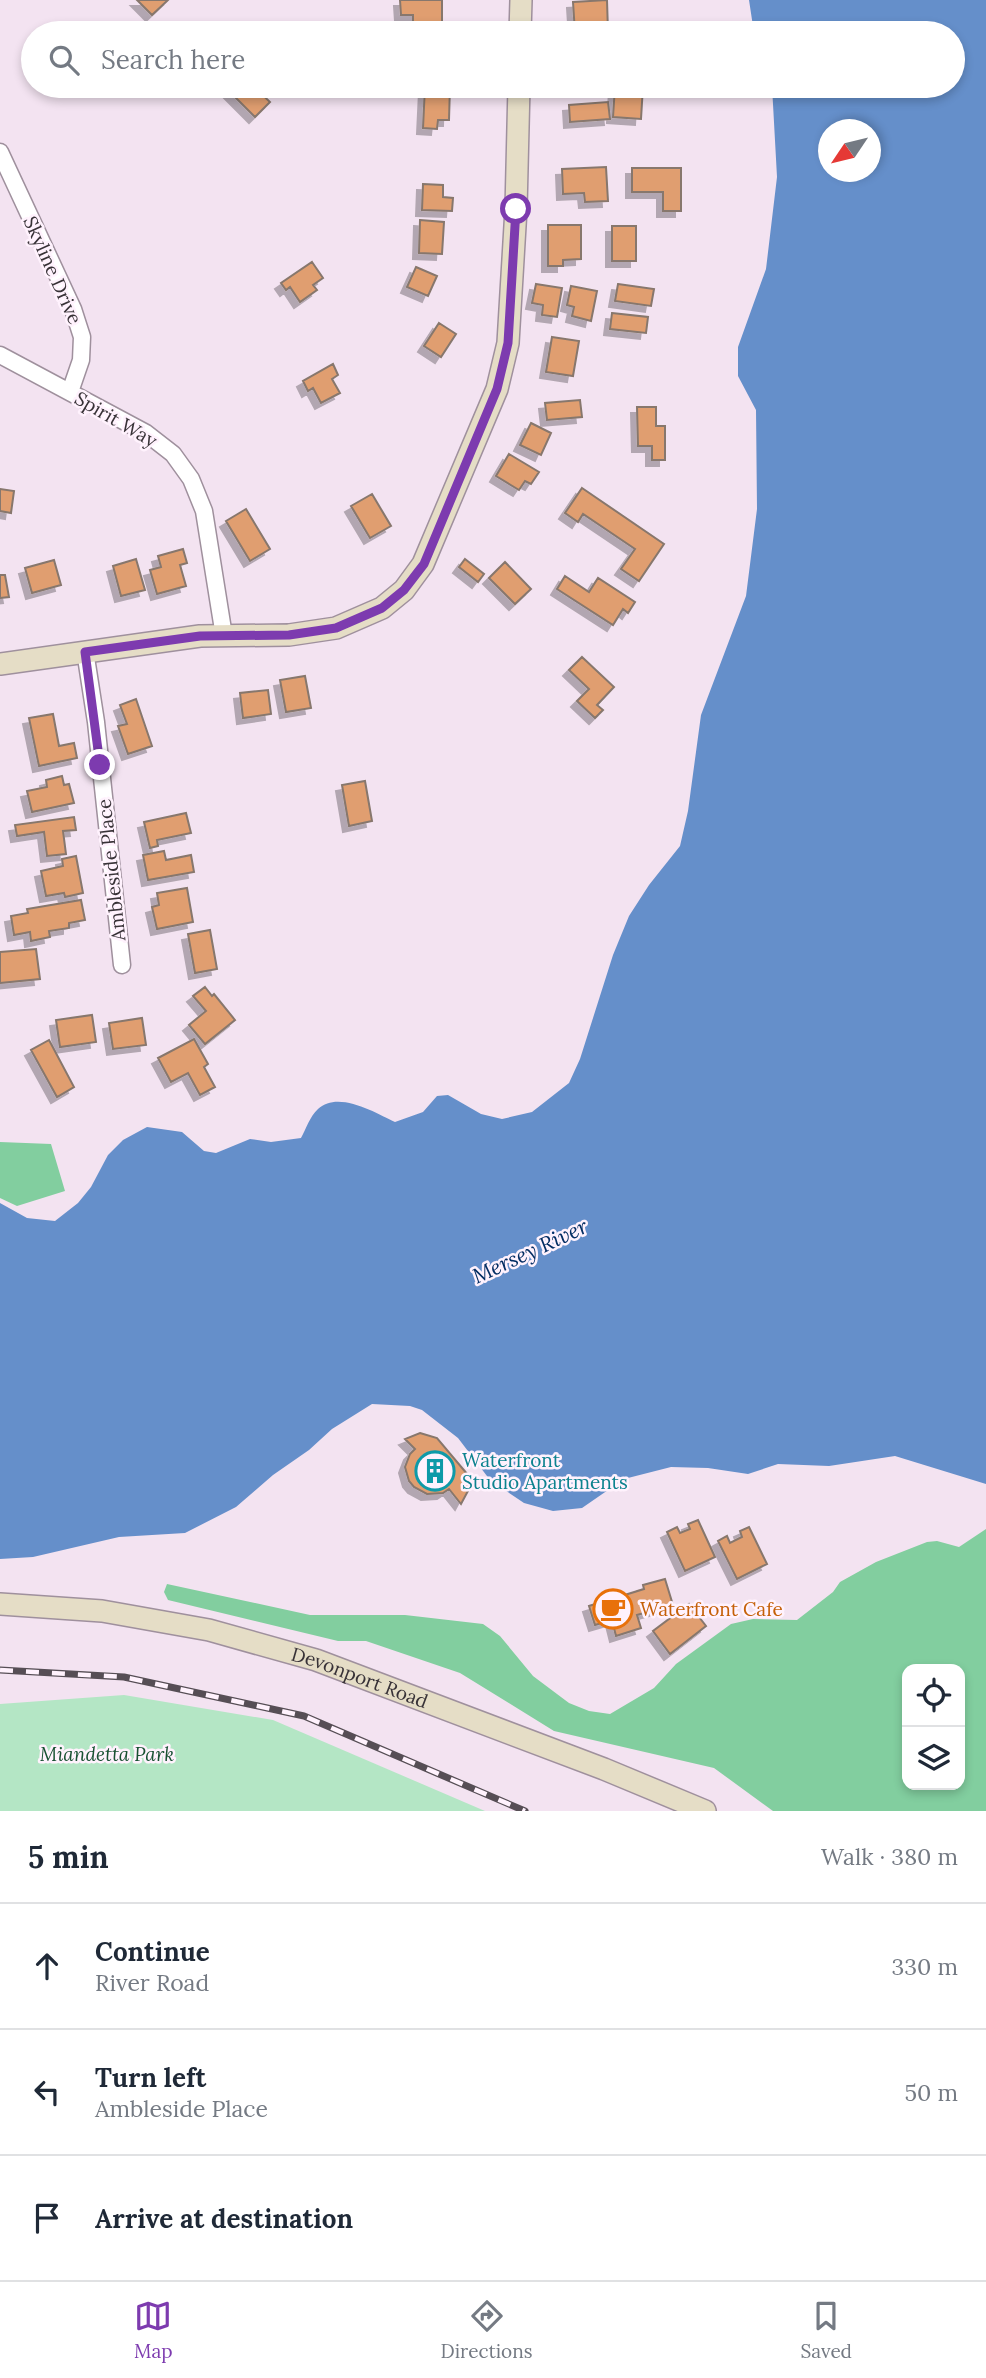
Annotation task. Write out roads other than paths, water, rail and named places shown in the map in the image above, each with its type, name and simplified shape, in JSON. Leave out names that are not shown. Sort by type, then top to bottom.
[{"type":"main road","points":[[520,21],[521,0]]},
{"type":"main road","points":[[0,664],[200,636],[289,635],[346,624],[382,608],[404,590],[424,564],[497,389],[508,343],[516,209],[519,98]]},
{"type":"main road","name":"Devonport Road","points":[[0,1604],[102,1611],[209,1630],[316,1660],[604,1769],[705,1811]]},
{"type":"street","name":"Skyline Drive","points":[[0,152],[73,309],[82,337],[81,360],[70,392]]},
{"type":"street","name":"Spirit Way","points":[[0,355],[145,433],[173,454],[191,479],[204,511],[223,636]]},
{"type":"street","name":"Ambleside Place","points":[[85,652],[96,722],[122,965]]},
{"type":"water","name":"Mersey River","points":[[749,0],[986,0],[986,1484],[895,1456],[829,1466],[778,1464],[748,1474],[708,1468],[671,1467],[624,1479],[582,1508],[553,1511],[524,1503],[490,1480],[458,1438],[422,1410],[410,1406],[372,1404],[332,1429],[236,1507],[185,1533],[119,1537],[33,1557],[0,1559],[0,1203],[27,1218],[55,1221],[78,1203],[91,1187],[108,1155],[123,1140],[147,1127],[182,1132],[204,1151],[216,1153],[250,1139],[271,1142],[301,1138],[315,1112],[326,1104],[336,1102],[357,1105],[395,1122],[423,1112],[437,1096],[448,1095],[481,1114],[502,1119],[532,1112],[569,1083],[580,1059],[613,955],[629,916],[680,846],[688,811],[701,715],[746,596],[757,509],[756,410],[738,376],[738,347],[766,269],[777,177],[773,98],[965,98],[965,21],[752,21]]},
{"type":"railway","points":[[0,1670],[124,1677],[304,1716],[525,1811]]},
{"type":"place","name":"Waterfront Studio Apartments","points":[[435,1471]]},
{"type":"place","name":"Waterfront Cafe","points":[[613,1609]]},
{"type":"park label","name":"Miandetta Park","points":[[107,1754]]}]
